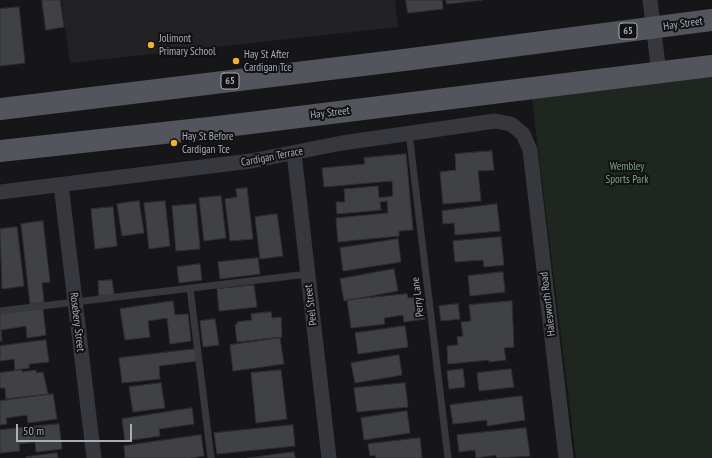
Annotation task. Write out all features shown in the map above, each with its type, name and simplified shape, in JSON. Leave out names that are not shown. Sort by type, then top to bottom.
[{"type":"main road","name":"Hay Street","points":[[0,109],[712,20]]},
{"type":"main road","name":"Hay Street","points":[[0,151],[241,124],[712,66]]},
{"type":"street","name":"Hay Street","points":[[650,0],[659,73]]},
{"type":"street","name":"Cardigan Terrace","points":[[0,192],[216,166],[409,133],[495,121],[510,124],[517,128],[523,134],[530,150]]},
{"type":"street","name":"Halesworth Road","points":[[530,150],[566,458]]},
{"type":"street","name":"Peel Street","points":[[294,153],[329,458]]},
{"type":"street","name":"Rosebery Street","points":[[61,185],[94,458]]},
{"type":"lane","name":"Perry Lane","points":[[409,133],[448,458]]},
{"type":"lane","points":[[0,311],[308,274]]},
{"type":"lane","points":[[190,288],[211,458]]},
{"type":"shaded area","name":"Jolimont Primary School","points":[[61,0],[395,0],[398,27],[70,63]]},
{"type":"green space","name":"Wembley Sports Park","points":[[712,77],[712,458],[576,458],[532,99]]},
{"type":"building","points":[[42,0],[60,0],[64,27],[46,30]]},
{"type":"building","points":[[406,0],[442,0],[443,9],[408,13]]},
{"type":"building","points":[[446,0],[482,0],[447,4]]},
{"type":"building","points":[[19,7],[25,63],[0,66],[0,9]]},
{"type":"building","points":[[492,151],[494,170],[478,171],[481,201],[443,204],[440,172],[456,170],[455,154]]},
{"type":"building","points":[[406,154],[413,230],[399,231],[399,236],[338,242],[336,218],[388,213],[387,201],[380,202],[381,210],[337,214],[336,202],[345,202],[344,189],[378,186],[379,198],[393,196],[392,181],[324,187],[322,168],[365,164],[364,158]]},
{"type":"building","points":[[247,188],[253,239],[230,241],[225,199],[237,197],[236,189]]},
{"type":"building","points":[[221,196],[226,238],[204,241],[199,198]]},
{"type":"building","points":[[139,201],[144,233],[122,236],[117,204]]},
{"type":"building","points":[[165,201],[170,246],[149,249],[144,203]]},
{"type":"building","points":[[196,204],[200,249],[176,251],[172,206]]},
{"type":"building","points":[[497,204],[500,231],[455,235],[454,223],[443,224],[442,211]]},
{"type":"building","points":[[113,207],[117,246],[95,249],[91,209]]},
{"type":"building","points":[[277,214],[283,256],[260,259],[255,217]]},
{"type":"building","points":[[43,221],[50,282],[42,283],[44,302],[30,304],[21,224]]},
{"type":"building","points":[[17,227],[24,286],[2,289],[0,229]]},
{"type":"building","points":[[501,237],[504,265],[484,267],[483,260],[455,262],[453,241]]},
{"type":"building","points":[[398,239],[401,262],[343,271],[340,248]]},
{"type":"building","points":[[258,258],[260,274],[220,279],[218,262]]},
{"type":"building","points":[[200,264],[202,280],[179,283],[177,267]]},
{"type":"building","points":[[394,269],[398,291],[344,301],[340,279]]},
{"type":"building","points":[[503,272],[505,292],[470,296],[468,276]]},
{"type":"building","points":[[112,280],[114,294],[99,296],[98,281]]},
{"type":"building","points":[[254,285],[257,307],[219,311],[217,289]]},
{"type":"building","points":[[407,294],[408,298],[422,297],[425,319],[404,322],[403,315],[384,318],[385,324],[351,328],[347,300]]},
{"type":"building","points":[[173,301],[175,315],[188,314],[191,341],[170,344],[167,318],[148,321],[150,337],[125,340],[120,309]]},
{"type":"building","points":[[512,301],[514,347],[504,348],[506,360],[448,364],[447,346],[458,345],[457,337],[463,336],[461,322],[471,321],[469,305]]},
{"type":"building","points":[[458,304],[460,319],[441,321],[439,306]]},
{"type":"building","points":[[43,309],[46,335],[27,338],[26,326],[1,330],[2,341],[0,341],[0,314]]},
{"type":"building","points":[[271,312],[272,318],[281,317],[282,337],[237,342],[235,325],[237,322],[252,320],[251,314]]},
{"type":"building","points":[[215,319],[219,345],[203,347],[200,321]]},
{"type":"building","points":[[405,326],[408,347],[358,354],[355,333]]},
{"type":"building","points":[[280,338],[284,364],[233,371],[230,345]]},
{"type":"building","points":[[46,340],[49,362],[29,364],[29,368],[15,370],[14,359],[0,361],[0,346]]},
{"type":"building","points":[[195,349],[197,361],[159,366],[160,379],[122,383],[119,358]]},
{"type":"building","points":[[399,355],[402,375],[355,383],[351,363]]},
{"type":"building","points":[[463,369],[465,387],[449,389],[447,371]]},
{"type":"building","points":[[511,369],[514,387],[479,391],[477,373]]},
{"type":"building","points":[[22,370],[22,372],[36,370],[36,373],[43,372],[48,394],[6,399],[5,388],[0,388],[0,373]]},
{"type":"building","points":[[281,370],[287,419],[256,423],[251,373]]},
{"type":"building","points":[[161,383],[165,408],[133,412],[129,387]]},
{"type":"building","points":[[405,383],[408,407],[357,412],[354,388]]},
{"type":"building","points":[[53,394],[57,419],[28,423],[27,415],[6,418],[7,424],[0,425],[0,401]]},
{"type":"building","points":[[522,396],[525,420],[487,426],[487,420],[453,424],[450,405]]},
{"type":"building","points":[[192,408],[194,424],[159,429],[160,436],[125,441],[122,419]]},
{"type":"building","points":[[407,411],[410,433],[364,440],[361,418]]},
{"type":"building","points":[[59,424],[62,449],[36,452],[35,442],[19,444],[20,451],[0,453],[0,430]]},
{"type":"building","points":[[293,425],[295,446],[217,454],[214,433]]},
{"type":"building","points":[[526,428],[530,456],[497,458],[496,455],[476,458],[475,450],[459,452],[457,435]]},
{"type":"building","points":[[201,435],[204,456],[191,458],[125,458],[124,446]]},
{"type":"building","points":[[420,438],[422,458],[376,458],[375,455],[370,456],[368,444]]},
{"type":"building","points":[[294,452],[295,458],[248,458]]},
{"type":"building","points":[[57,453],[58,458],[26,457]]},
{"type":"place","name":"Jolimont Primary School","points":[[151,45]]},
{"type":"place","name":"Hay St After Cardigan Tce","points":[[236,61]]},
{"type":"place","name":"Hay St Before Cardigan Tce","points":[[174,143]]}]
